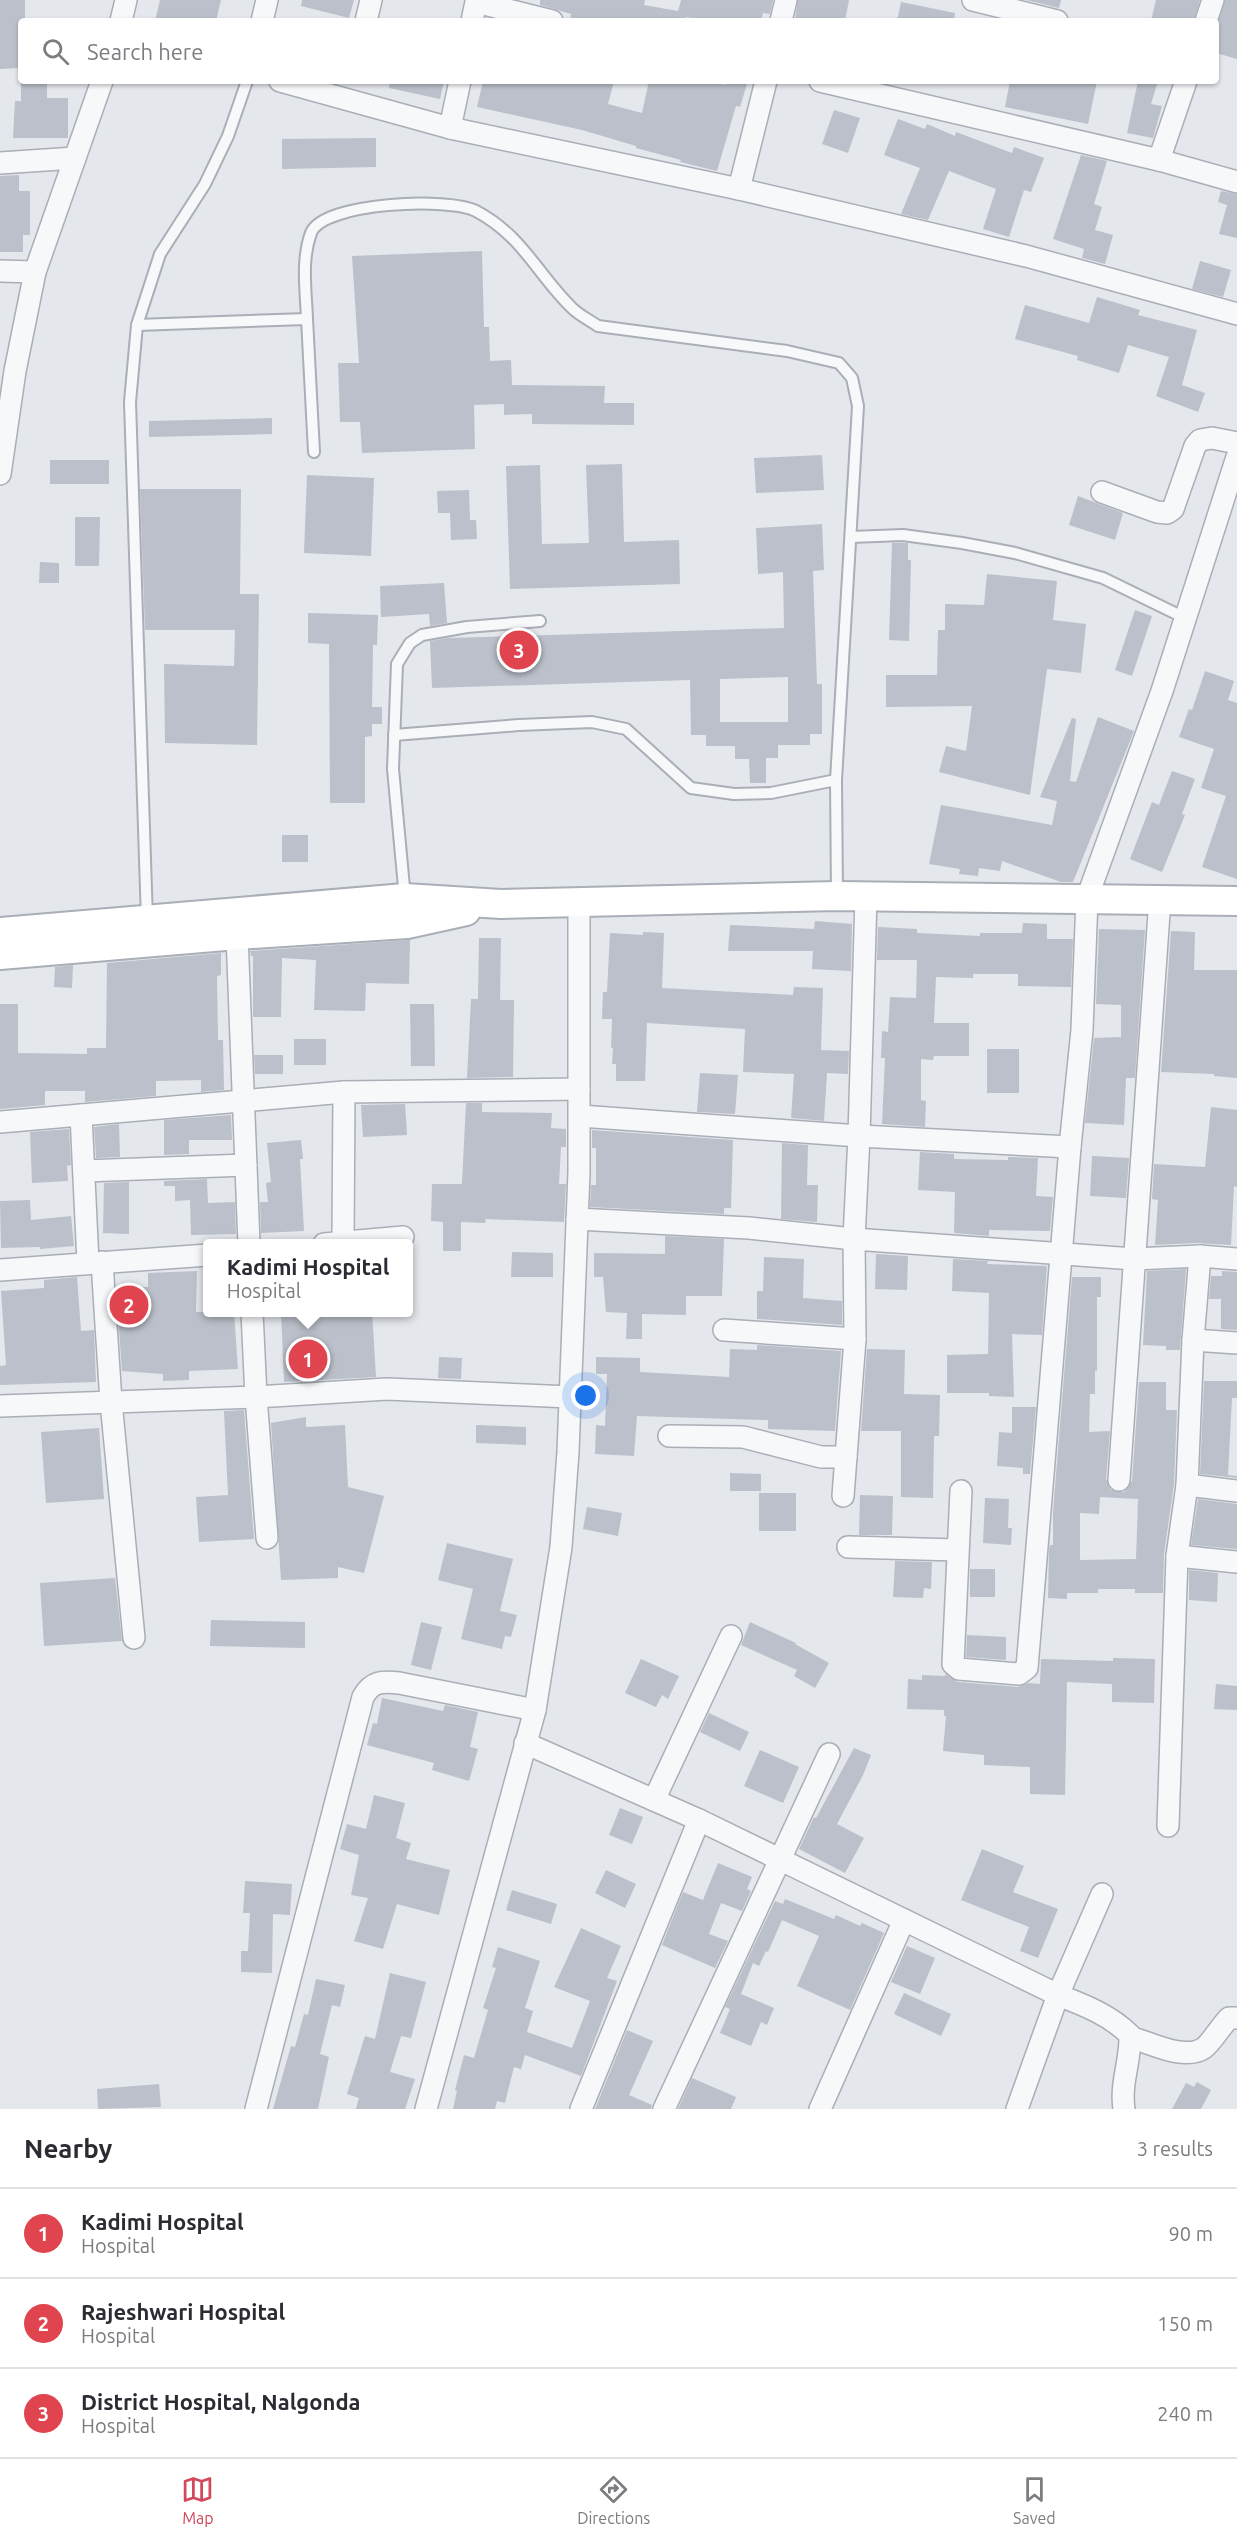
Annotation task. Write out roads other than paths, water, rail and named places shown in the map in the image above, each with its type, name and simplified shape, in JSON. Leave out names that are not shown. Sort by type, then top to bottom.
[{"type":"street","points":[[122,18],[126,0]]},
{"type":"street","points":[[263,18],[267,0]]},
{"type":"street","points":[[367,18],[371,0]]},
{"type":"street","points":[[782,18],[786,0]]},
{"type":"street","points":[[973,0],[1045,18]]},
{"type":"street","points":[[1207,18],[1213,0]]},
{"type":"street","points":[[473,18],[476,2],[540,18]]},
{"type":"street","points":[[0,474],[15,371],[35,272],[101,84]]},
{"type":"street","points":[[303,84],[348,90],[450,128],[739,189],[1026,256],[1237,314]]},
{"type":"street","points":[[450,128],[459,84]]},
{"type":"street","points":[[739,189],[765,84]]},
{"type":"street","points":[[833,84],[1159,159],[1237,182]]},
{"type":"street","points":[[1159,159],[1185,84]]},
{"type":"street","points":[[0,163],[75,159]]},
{"type":"street","points":[[0,271],[35,272]]},
{"type":"street","points":[[1102,492],[1158,512],[1167,513],[1173,509],[1195,446],[1200,440],[1212,438],[1237,443]]},
{"type":"street","points":[[961,1491],[953,1664],[959,1669],[1019,1674],[1027,1668],[1070,1147],[1082,1030],[1087,898],[1162,691],[1236,463]]},
{"type":"street","points":[[0,932],[405,898],[501,904],[837,896],[1235,898]]},
{"type":"street","points":[[843,1496],[855,1340],[854,1239],[866,897]]},
{"type":"street","points":[[1119,1480],[1160,899]]},
{"type":"street","points":[[426,2109],[535,1710],[561,1547],[568,1452],[580,1116],[579,901]]},
{"type":"street","points":[[0,955],[237,935],[407,924],[501,904]]},
{"type":"street","points":[[237,935],[249,1239]]},
{"type":"street","points":[[0,1122],[344,1092],[579,1089]]},
{"type":"street","points":[[334,1239],[344,1092]]},
{"type":"street","points":[[81,1114],[84,1171],[111,1402],[134,1638]]},
{"type":"street","points":[[580,1116],[859,1136],[1070,1147]]},
{"type":"street","points":[[84,1171],[246,1165]]},
{"type":"street","points":[[577,1219],[749,1228],[854,1239],[1134,1259],[1200,1256],[1237,1259]]},
{"type":"street","points":[[375,1239],[403,1237]]},
{"type":"street","points":[[0,1270],[203,1255]]},
{"type":"street","points":[[1168,1826],[1177,1556],[1187,1485],[1193,1340],[1200,1256]]},
{"type":"street","points":[[252,1317],[267,1538]]},
{"type":"street","points":[[724,1330],[855,1340]]},
{"type":"street","points":[[1193,1340],[1237,1343]]},
{"type":"street","points":[[0,1406],[256,1397],[387,1389],[570,1397]]},
{"type":"street","points":[[669,1436],[743,1437],[821,1457],[846,1457]]},
{"type":"street","points":[[1187,1485],[1237,1491]]},
{"type":"street","points":[[848,1547],[957,1551]]},
{"type":"street","points":[[1177,1556],[1237,1562]]},
{"type":"street","points":[[654,1800],[731,1636]]},
{"type":"street","points":[[256,2109],[363,1696],[369,1687],[376,1682],[399,1683],[535,1710]]},
{"type":"street","points":[[525,1743],[699,1820],[1058,1995],[1090,2007],[1121,2026],[1130,2037],[1180,2052],[1193,2052],[1206,2047],[1216,2030],[1229,2018],[1237,2018]]},
{"type":"street","points":[[664,2109],[829,1754]]},
{"type":"street","points":[[581,2109],[699,1820]]},
{"type":"street","points":[[1017,2109],[1058,1995],[1102,1894]]},
{"type":"street","points":[[820,2109],[904,1920]]},
{"type":"street","points":[[1124,2109],[1122,2097],[1131,2050],[1130,2037]]},
{"type":"lane","points":[[147,920],[130,402],[137,325],[160,254],[205,184],[228,136],[246,84]]},
{"type":"lane","points":[[314,452],[304,267],[312,231],[329,217],[367,208],[435,203],[475,211],[513,237],[572,309],[598,326],[787,351],[839,363],[852,378],[858,406],[836,780],[837,896]]},
{"type":"lane","points":[[137,325],[307,319]]},
{"type":"lane","points":[[851,537],[903,535],[1015,553],[1102,578],[1185,618]]},
{"type":"lane","points":[[405,898],[393,769],[397,664],[410,643],[422,635],[443,630],[540,621]]},
{"type":"lane","points":[[394,735],[519,725],[592,723],[626,729],[691,788],[734,794],[771,793],[836,780]]},
{"type":"place","name":"District Hospital, Nalgonda","points":[[519,650]]},
{"type":"place","name":"Rajeshwari Hospital","points":[[129,1305]]},
{"type":"place","name":"Kadimi Hospital","points":[[308,1359]]}]
